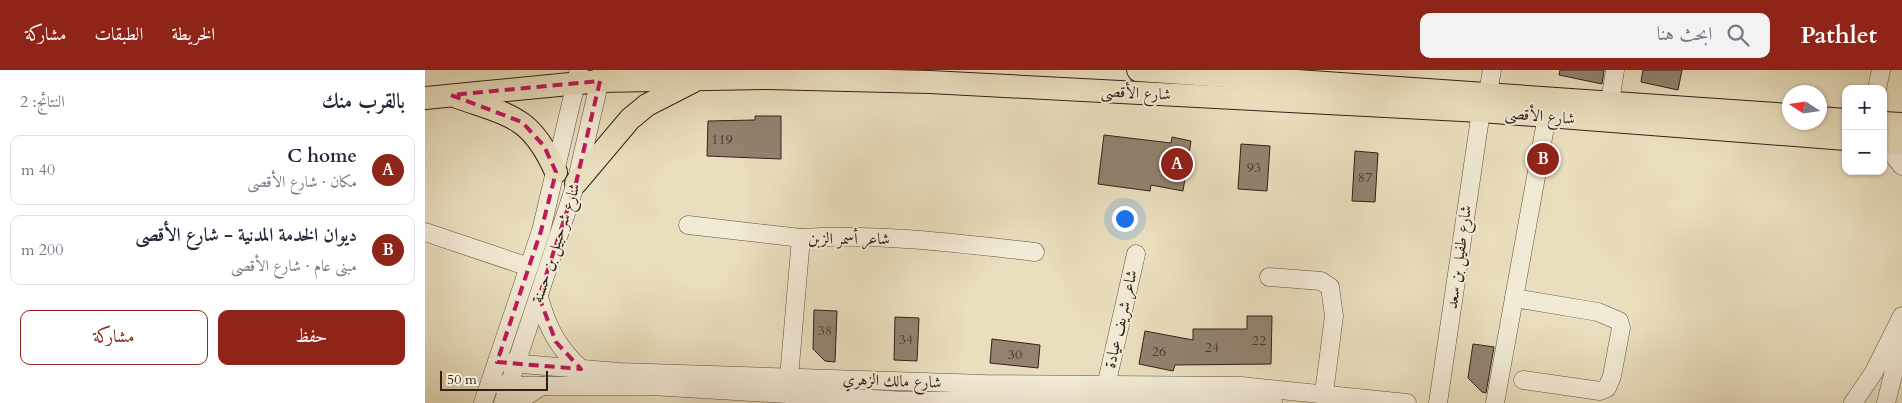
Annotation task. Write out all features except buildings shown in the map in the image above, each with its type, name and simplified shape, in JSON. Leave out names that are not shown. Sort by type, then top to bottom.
[{"type":"main road","name":"شارع الأقصى","points":[[1138,70],[1323,77],[1484,102],[1547,116],[1842,139]]},
{"type":"main road","name":"شارع الأقصى","points":[[425,98],[578,76],[601,76],[930,82],[1484,102],[1610,102],[1782,114]]},
{"type":"main road","points":[[576,183],[630,119],[647,105],[698,79]]},
{"type":"main road","points":[[451,95],[522,122],[544,146],[556,172]]},
{"type":"main road","points":[[1827,119],[1842,120]]},
{"type":"main road","points":[[1887,123],[1902,124]]},
{"type":"main road","points":[[1887,142],[1902,144]]},
{"type":"street","name":"شارع طفيل بن سعد","points":[[1437,403],[1484,102],[1492,70]]},
{"type":"street","points":[[1610,102],[1615,70]]},
{"type":"street","points":[[1878,85],[1881,70]]},
{"type":"street","name":"شارع شرحبيل بن حسنة","points":[[483,403],[529,268],[556,172],[578,76]]},
{"type":"street","name":"شارع شرحبيل بن حسنة","points":[[503,403],[576,183],[601,76]]},
{"type":"street","points":[[1495,403],[1547,116]]},
{"type":"street","points":[[1887,147],[1902,166]]},
{"type":"street","points":[[688,225],[801,238]]},
{"type":"street","points":[[425,232],[529,268]]},
{"type":"street","name":"شاعر أسمر الزبن","points":[[787,391],[801,238],[832,236],[929,240],[1035,252]]},
{"type":"street","name":"شاعر شريف عيادة","points":[[1104,396],[1136,254]]},
{"type":"street","points":[[1269,277],[1321,281],[1330,287],[1334,316],[1324,393]]},
{"type":"street","points":[[539,296],[548,327],[556,342],[581,369]]},
{"type":"street","points":[[1514,298],[1598,312],[1619,321],[1621,328],[1612,376],[1607,388],[1600,390],[1523,380]]},
{"type":"street","points":[[1853,403],[1874,372],[1902,316]]},
{"type":"street","points":[[1886,403],[1893,375],[1902,316]]},
{"type":"street","name":"شارع مالك الزهري","points":[[497,362],[905,402],[1104,396],[1241,386],[1407,403]]},
{"type":"street","points":[[905,402],[907,381]]},
{"type":"street","name":"شارع مالك الزهري","points":[[490,383],[509,386],[651,386],[787,391],[907,381],[985,384],[1104,396],[1273,403]]},
{"type":"street","points":[[515,403],[543,386]]},
{"type":"highlighted area","points":[[600,81],[576,183],[539,297],[556,342],[581,369],[497,362],[541,231],[556,172],[544,146],[522,122],[451,95]]},
{"type":"place","name":"ديوان الخدمة المدنية - شارع الأقصى","points":[[1543,159]]},
{"type":"place","name":"C home","points":[[1177,164]]}]
